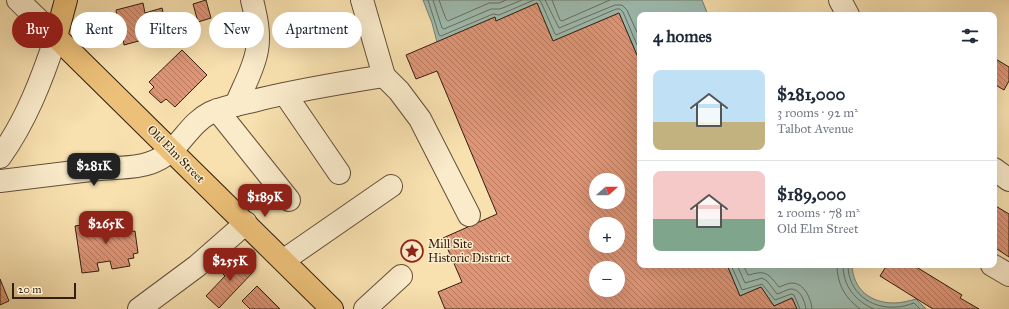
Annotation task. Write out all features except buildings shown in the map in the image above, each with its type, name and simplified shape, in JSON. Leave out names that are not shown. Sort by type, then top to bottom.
[{"type":"main road","points":[[63,12],[66,0]]},
{"type":"main road","name":"Old Elm Street","points":[[63,43],[332,309]]},
{"type":"street","name":"Old Elm Street","points":[[18,0],[31,12]]},
{"type":"street","points":[[227,108],[255,60],[258,33],[252,0]]},
{"type":"street","points":[[362,0],[384,76],[399,91],[420,119],[469,215]]},
{"type":"street","points":[[840,0],[846,12]]},
{"type":"street","points":[[0,158],[25,117],[41,80],[52,48]]},
{"type":"street","points":[[0,181],[142,166],[155,161],[172,151],[199,121],[210,113],[313,88],[384,76]]},
{"type":"street","points":[[285,94],[338,173]]},
{"type":"street","points":[[227,108],[289,200]]},
{"type":"street","points":[[997,171],[1009,180]]},
{"type":"street","points":[[284,260],[391,186]]},
{"type":"street","points":[[139,309],[196,266],[246,223]]},
{"type":"street","points":[[997,268],[1009,275]]},
{"type":"street","points":[[365,309],[401,276]]},
{"type":"water","points":[[423,0],[702,0],[707,12],[637,12],[637,55],[619,13],[553,41],[537,3],[496,21],[495,17],[437,42],[432,23]]},
{"type":"water","points":[[728,268],[852,268],[853,274],[859,288],[870,297],[885,302],[894,303],[916,299],[926,309],[797,309],[792,298],[774,306],[761,287],[740,296]]},
{"type":"place","name":"Mill Site Historic District","points":[[412,251]]}]
